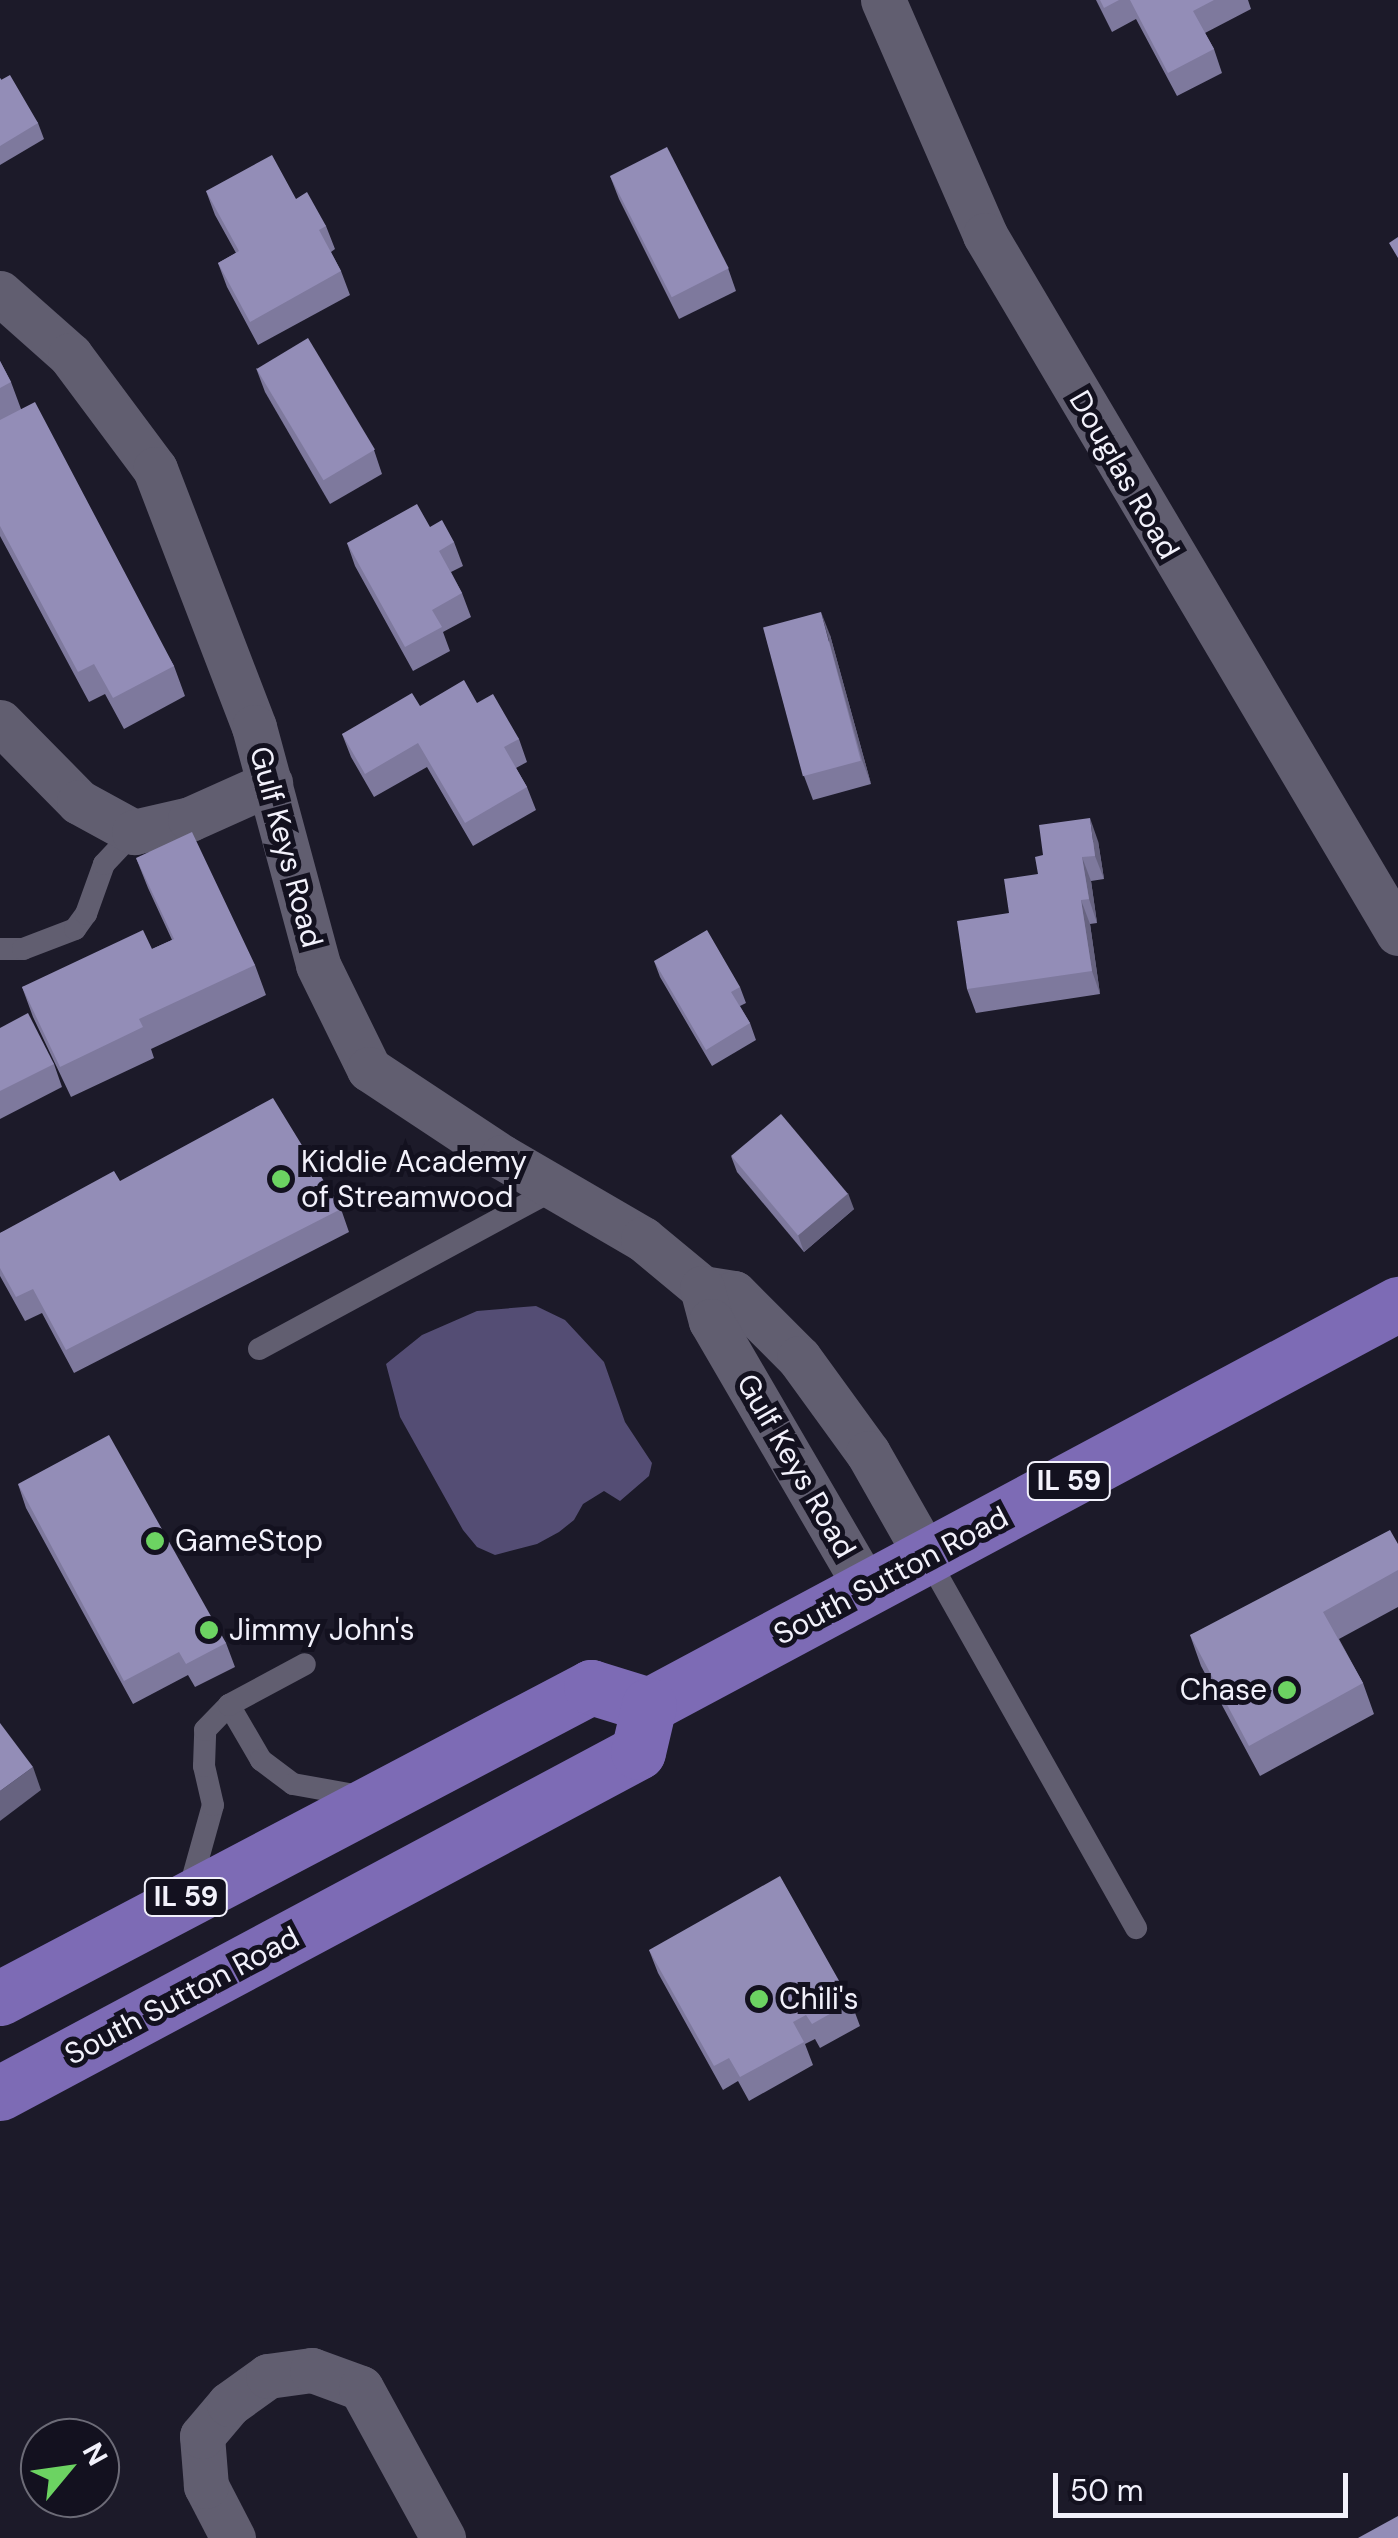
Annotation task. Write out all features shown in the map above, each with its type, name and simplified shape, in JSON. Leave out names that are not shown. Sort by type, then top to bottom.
[{"type":"main road","name":"South Sutton Road","points":[[0,2094],[638,1752],[649,1704],[1398,1304]]},
{"type":"main road","name":"IL 59","points":[[0,1998],[591,1686],[649,1704]]},
{"type":"street","name":"Douglas Road","points":[[883,0],[984,235],[1398,933]]},
{"type":"street","name":"Gulf Keys Road","points":[[0,293],[70,355],[156,469],[254,727],[318,965],[369,1069],[643,1239],[702,1288],[734,1293],[799,1358],[868,1452],[926,1557]]},
{"type":"street","points":[[5,736],[78,802],[134,832],[190,819],[270,783]]},
{"type":"street","name":"Gulf Keys Road","points":[[702,1288],[711,1321],[867,1589]]},
{"type":"street","points":[[232,2538],[206,2486],[202,2436],[230,2404],[268,2376],[312,2370],[361,2388],[443,2538]]},
{"type":"lane","points":[[0,949],[24,950],[75,929],[86,914],[104,864],[134,832]]},
{"type":"lane","points":[[259,1349],[556,1188]]},
{"type":"lane","points":[[926,1557],[1136,1928]]},
{"type":"lane","points":[[186,1898],[213,1806],[204,1766],[205,1730],[228,1705],[306,1664]]},
{"type":"lane","points":[[228,1705],[262,1760],[294,1784],[374,1798]]},
{"type":"shaded area","points":[[536,1306],[565,1320],[604,1362],[625,1422],[652,1463],[649,1476],[620,1501],[604,1491],[583,1504],[574,1520],[559,1532],[537,1544],[495,1555],[477,1547],[463,1530],[400,1417],[386,1364],[422,1335],[477,1311]]},
{"type":"building","points":[[1100,0],[1119,0],[1104,8]]},
{"type":"building","points":[[1130,0],[1214,0],[1193,11],[1214,49],[1168,73]]},
{"type":"building","points":[[10,75],[38,123],[0,146],[0,78]]},
{"type":"building","points":[[667,147],[729,268],[672,297],[610,176]]},
{"type":"building","points":[[272,155],[296,199],[307,192],[326,226],[319,230],[341,271],[250,322],[218,263],[239,251],[206,191]]},
{"type":"building","points":[[1398,237],[1398,258],[1389,243]]},
{"type":"building","points":[[308,338],[375,449],[324,480],[257,369]]},
{"type":"building","points":[[0,361],[11,382],[0,388]]},
{"type":"building","points":[[35,402],[174,666],[113,698],[94,664],[78,672],[0,526],[0,420]]},
{"type":"building","points":[[417,504],[430,527],[442,520],[454,542],[439,551],[462,593],[432,610],[442,627],[405,647],[347,543]]},
{"type":"building","points":[[821,612],[861,761],[803,776],[763,628]]},
{"type":"building","points":[[464,680],[477,703],[493,694],[519,739],[504,747],[527,787],[465,823],[418,743],[365,774],[342,734],[412,693],[420,706]]},
{"type":"building","points":[[1090,818],[1095,856],[1082,857],[1089,899],[1081,900],[1092,971],[967,989],[957,921],[1009,913],[1004,879],[1038,874],[1035,857],[1043,855],[1039,825]]},
{"type":"building","points":[[192,832],[255,965],[139,1019],[143,1027],[60,1067],[22,987],[143,930],[152,949],[174,939],[136,858]]},
{"type":"building","points":[[707,930],[740,987],[731,992],[750,1023],[706,1050],[654,961]]},
{"type":"building","points":[[28,1013],[54,1064],[0,1091],[0,1028]]},
{"type":"building","points":[[273,1098],[341,1209],[66,1350],[33,1289],[16,1297],[0,1268],[0,1233],[114,1171],[120,1181]]},
{"type":"building","points":[[781,1114],[848,1194],[798,1235],[731,1156]]},
{"type":"building","points":[[109,1435],[226,1643],[186,1664],[179,1652],[124,1681],[18,1484]]},
{"type":"building","name":"Chase","points":[[1390,1530],[1398,1544],[1398,1570],[1323,1612],[1363,1683],[1249,1746],[1190,1635]]},
{"type":"building","points":[[0,1723],[33,1767],[0,1791]]},
{"type":"building","name":"Chili's","points":[[780,1876],[851,2002],[812,2024],[806,2015],[793,2022],[804,2042],[740,2077],[729,2058],[714,2066],[649,1950]]},
{"type":"building","points":[[1398,2516],[1398,2538],[1358,2538]]},
{"type":"place","name":"Kiddie Academy of Streamwood","points":[[281,1179]]},
{"type":"place","name":"GameStop","points":[[155,1541]]},
{"type":"place","name":"Jimmy John's","points":[[209,1630]]},
{"type":"place","name":"Chase","points":[[1287,1690]]},
{"type":"place","name":"Chili's","points":[[759,1999]]}]
